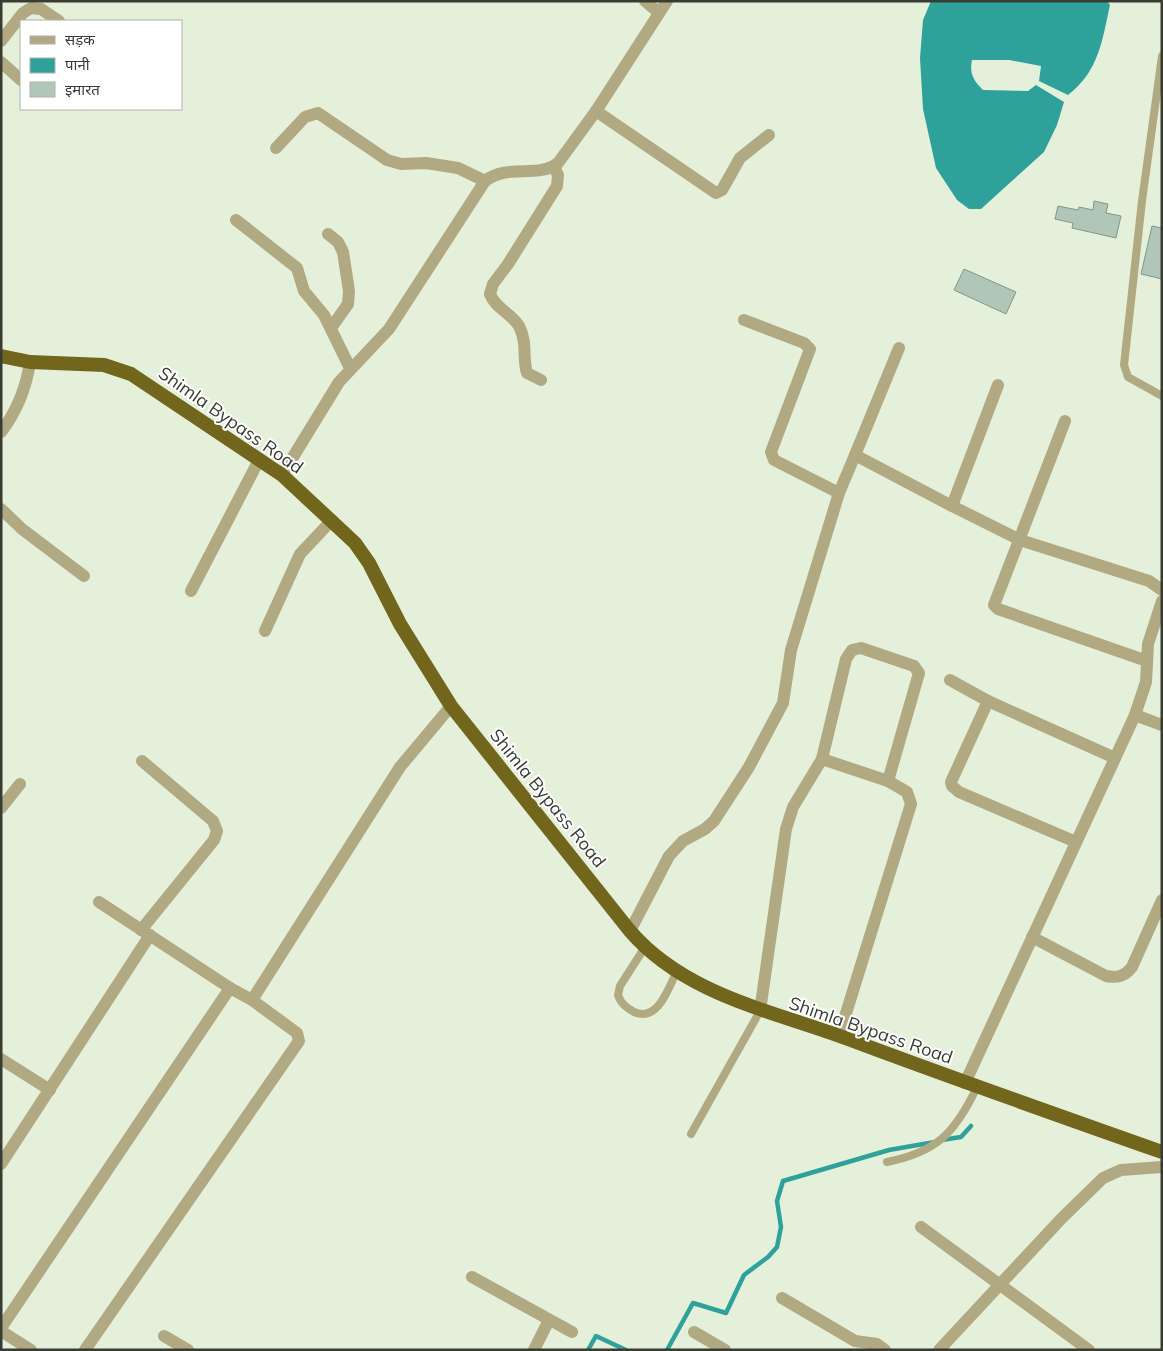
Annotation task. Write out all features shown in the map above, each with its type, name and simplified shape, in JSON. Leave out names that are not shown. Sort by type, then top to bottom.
[{"type":"highway","name":"Shimla Bypass Road","points":[[1,356],[30,362],[104,365],[118,368],[165,396],[282,475],[332,520],[355,543],[369,563],[400,624],[451,706],[644,948],[677,971],[707,988],[760,1011],[839,1036],[971,1085],[1162,1152]]},
{"type":"street","points":[[645,1],[658,12]]},
{"type":"street","points":[[282,475],[339,382],[350,368],[378,343],[389,329],[485,181],[504,171],[554,167],[596,112],[658,12],[667,1]]},
{"type":"street","points":[[1,41],[23,13],[31,8],[41,9],[58,20]]},
{"type":"street","points":[[1,62],[20,79]]},
{"type":"street","points":[[596,112],[716,194],[722,190],[740,158],[770,135]]},
{"type":"street","points":[[276,148],[305,117],[318,113],[387,160],[401,164],[426,163],[458,168],[485,181]]},
{"type":"street","points":[[541,380],[527,373],[525,340],[520,328],[512,316],[494,302],[490,294],[493,284],[508,264],[557,186],[558,175],[554,167]]},
{"type":"street","points":[[236,220],[297,268],[304,291],[324,315],[350,368]]},
{"type":"street","points":[[328,234],[338,242],[343,252],[349,291],[348,304],[331,328]]},
{"type":"street","points":[[744,320],[804,343],[810,349],[771,452],[774,460],[839,493]]},
{"type":"street","points":[[630,931],[669,856],[683,841],[705,829],[714,821],[749,767],[782,703],[791,650],[839,493],[899,348]]},
{"type":"street","points":[[1,432],[21,399],[27,384],[30,362]]},
{"type":"street","points":[[952,506],[998,385]]},
{"type":"street","points":[[1065,421],[1020,540],[994,602],[995,608],[1147,661]]},
{"type":"street","points":[[855,455],[1020,540],[1149,581],[1162,590]]},
{"type":"street","points":[[191,591],[259,460]]},
{"type":"street","points":[[1,510],[84,576]]},
{"type":"street","points":[[265,631],[300,554],[332,520]]},
{"type":"street","points":[[971,1085],[1032,937],[1135,715],[1146,682],[1148,644],[1162,601]]},
{"type":"street","points":[[760,1011],[786,829],[793,808],[822,760],[846,659],[852,650],[856,648],[914,666],[919,673],[888,782]]},
{"type":"street","points":[[950,680],[988,701],[1115,758]]},
{"type":"street","points":[[988,701],[951,782],[952,786],[959,792],[1076,842]]},
{"type":"street","points":[[252,1000],[400,767],[451,706]]},
{"type":"street","points":[[1135,715],[1162,725]]},
{"type":"street","points":[[822,760],[888,782],[907,792],[911,804],[839,1036]]},
{"type":"street","points":[[1,1164],[50,1090],[146,933],[214,840],[217,831],[212,820],[142,761]]},
{"type":"street","points":[[1,808],[20,784]]},
{"type":"street","points":[[1032,937],[1106,976],[1119,977],[1126,974],[1132,967],[1162,900]]},
{"type":"street","points":[[86,1350],[298,1044],[297,1033],[252,1000],[230,988],[99,902]]},
{"type":"street","points":[[31,1350],[1,1329],[230,988]]},
{"type":"street","points":[[1,1059],[50,1090]]},
{"type":"street","points":[[939,1350],[1061,1218],[1103,1178],[1122,1170],[1162,1168]]},
{"type":"street","points":[[921,1227],[1089,1350]]},
{"type":"street","points":[[472,1277],[572,1332]]},
{"type":"street","points":[[782,1298],[855,1342],[877,1344],[886,1350]]},
{"type":"street","points":[[534,1350],[549,1320]]},
{"type":"street","points":[[694,1332],[725,1350]]},
{"type":"street","points":[[164,1336],[188,1350]]},
{"type":"lane","points":[[1162,56],[1159,104],[1124,365],[1128,377],[1162,396]]},
{"type":"lane","points":[[644,948],[620,986],[618,995],[624,1005],[638,1013],[646,1014],[654,1010],[662,1001],[677,971]]},
{"type":"lane","points":[[692,1134],[760,1011]]},
{"type":"lane","points":[[887,1162],[920,1154],[936,1143],[958,1121],[971,1085]]},
{"type":"water","points":[[931,1],[1107,1],[1110,5],[1098,54],[1093,65],[1087,76],[1068,95],[1039,81],[1041,66],[1009,60],[972,60],[971,69],[973,77],[983,90],[1028,91],[1036,85],[1064,102],[1057,125],[1044,152],[981,209],[969,209],[957,200],[936,168],[923,109],[920,58],[923,20]]},
{"type":"building","points":[[1094,201],[1108,204],[1106,213],[1121,216],[1116,238],[1072,228],[1073,223],[1055,219],[1058,206],[1078,210],[1079,207],[1093,210]]},
{"type":"building","points":[[1152,226],[1162,228],[1162,279],[1141,274]]},
{"type":"building","points":[[964,269],[1016,292],[1006,314],[954,290]]},
{"type":"waterway","points":[[942,1140],[961,1137],[971,1126]]},
{"type":"waterway","points":[[667,1350],[693,1303],[726,1313],[744,1275],[768,1257],[777,1247],[781,1227],[777,1201],[783,1181],[889,1150],[935,1142]]},
{"type":"waterway","points":[[588,1350],[596,1336],[626,1350]]}]
